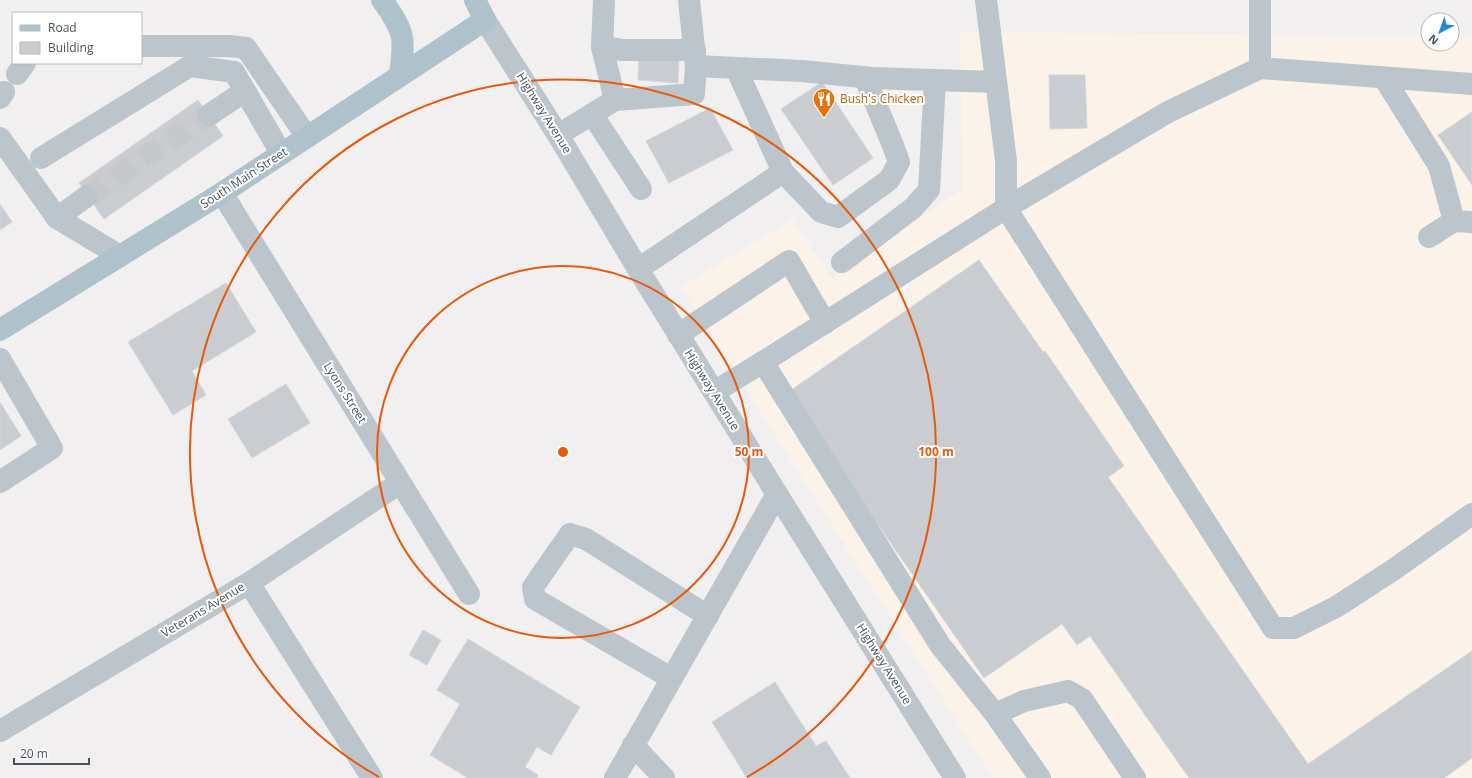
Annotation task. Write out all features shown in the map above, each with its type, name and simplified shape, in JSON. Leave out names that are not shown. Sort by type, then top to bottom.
[{"type":"main road","points":[[382,0],[392,14],[401,33],[402,54],[400,76]]},
{"type":"main road","points":[[475,0],[485,20]]},
{"type":"main road","name":"South Main Street","points":[[0,330],[222,193],[485,20]]},
{"type":"street","points":[[604,0],[602,47],[615,100]]},
{"type":"street","points":[[558,135],[615,100],[694,94],[695,58],[689,0]]},
{"type":"street","points":[[986,0],[1006,161],[1006,208],[1273,628],[1294,628],[1336,607],[1393,570],[1472,514]]},
{"type":"street","points":[[1260,0],[1260,68]]},
{"type":"street","name":"Highway Avenue","points":[[485,20],[558,135],[678,335],[955,778]]},
{"type":"street","points":[[142,46],[230,46],[246,48],[307,137]]},
{"type":"street","points":[[602,47],[695,58],[736,68],[865,78],[996,82]]},
{"type":"street","points":[[41,158],[190,66],[234,72],[281,154]]},
{"type":"street","points":[[736,68],[783,172],[821,212],[838,217],[889,180],[899,162],[865,78]]},
{"type":"street","points":[[714,392],[1006,208],[1168,112],[1260,68],[1472,84]]},
{"type":"street","points":[[1384,78],[1439,166],[1463,221],[1429,237]]},
{"type":"street","points":[[842,262],[913,208],[929,190],[935,80]]},
{"type":"street","points":[[209,116],[245,91]]},
{"type":"street","points":[[592,114],[641,189]]},
{"type":"street","points":[[0,138],[57,218],[120,256]]},
{"type":"street","points":[[638,269],[783,172]]},
{"type":"street","name":"Lyons Street","points":[[222,193],[469,594]]},
{"type":"street","points":[[57,218],[87,196]]},
{"type":"street","points":[[678,335],[788,261],[825,323]]},
{"type":"street","points":[[0,359],[52,448],[0,482]]},
{"type":"street","points":[[763,362],[940,645],[996,714],[1040,778]]},
{"type":"street","points":[[249,583],[400,483]]},
{"type":"street","points":[[615,778],[777,494]]},
{"type":"street","points":[[671,678],[535,598],[533,587],[570,534],[586,539],[708,616]]},
{"type":"street","name":"Veterans Avenue","points":[[0,731],[249,583],[372,778]]},
{"type":"street","points":[[996,714],[1024,701],[1068,691],[1082,699],[1136,778]]},
{"type":"street","points":[[633,745],[664,778]]},
{"type":"shaded area","points":[[960,32],[1420,36],[1420,52],[1460,52],[1460,37],[1472,37],[1472,778],[993,778],[681,287],[792,219],[832,278],[962,189]]},
{"type":"building","points":[[639,58],[679,60],[678,83],[638,80]]},
{"type":"building","points":[[1049,75],[1085,75],[1087,128],[1050,129]]},
{"type":"building","points":[[822,82],[873,158],[833,185],[781,109]]},
{"type":"building","points":[[198,100],[223,136],[104,219],[79,183]]},
{"type":"building","points":[[710,108],[733,150],[669,183],[646,141]]},
{"type":"building","points":[[1472,112],[1472,185],[1438,135]]},
{"type":"building","points":[[0,204],[12,222],[0,230]]},
{"type":"building","points":[[979,260],[1043,352],[1045,351],[1124,466],[1108,477],[1308,764],[1472,651],[1472,758],[1444,778],[1189,778],[1090,636],[1077,645],[1062,624],[984,678],[787,393]]},
{"type":"building","points":[[226,283],[256,332],[192,371],[206,395],[173,415],[128,342]]},
{"type":"building","points":[[286,384],[310,423],[252,458],[228,419]]},
{"type":"building","points":[[0,402],[21,436],[0,450]]},
{"type":"building","points":[[423,630],[441,640],[427,665],[409,655]]},
{"type":"building","points":[[468,639],[580,707],[551,755],[537,747],[525,767],[538,775],[537,778],[468,778],[430,755],[460,704],[437,690]]},
{"type":"building","points":[[775,682],[816,746],[826,741],[850,778],[747,778],[712,722]]},
{"type":"tunnel","points":[[87,196],[209,115]]},
{"type":"place","name":"Bush's Chicken","points":[[824,118]]}]
